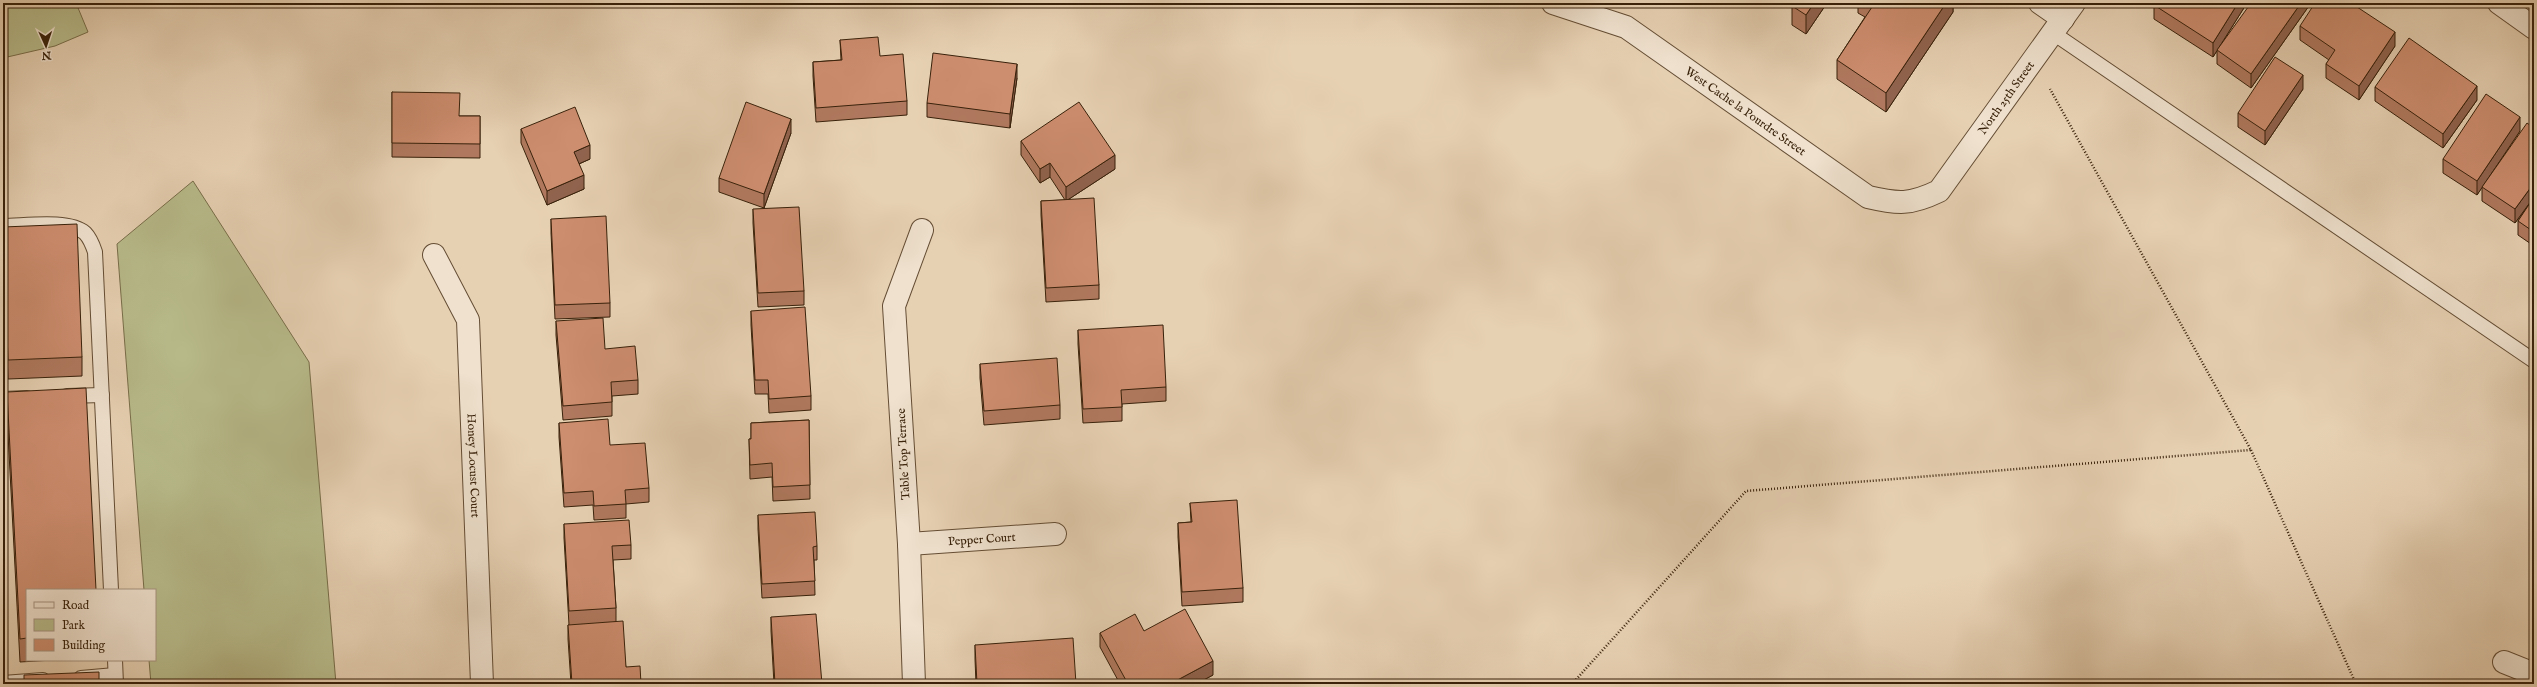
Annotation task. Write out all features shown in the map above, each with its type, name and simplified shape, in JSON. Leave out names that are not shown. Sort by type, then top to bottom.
[{"type":"street","name":"West Cache la Pourdre Street","points":[[1554,3],[1626,27],[1868,197],[1897,204],[1917,202],[1939,191]]},
{"type":"street","points":[[2040,3],[2063,18]]},
{"type":"street","points":[[2499,3],[2534,28]]},
{"type":"street","name":"North 25th Street","points":[[1939,191],[2063,18]]},
{"type":"street","name":"Table Top Terrace","points":[[914,684],[909,544],[894,306],[922,230]]},
{"type":"street","name":"Honey Locust Court","points":[[434,255],[468,320],[482,684]]},
{"type":"street","name":"Pepper Court","points":[[909,544],[1055,534]]},
{"type":"street","points":[[2504,662],[2534,674]]},
{"type":"lane","points":[[2063,18],[2534,361]]},
{"type":"lane","points":[[3,226],[64,225],[76,228],[86,234],[95,252],[111,589]]},
{"type":"lane","points":[[56,397],[102,395]]},
{"type":"lane","points":[[3,399],[41,398]]},
{"type":"lane","points":[[70,678],[116,680],[115,661]]},
{"type":"lane","points":[[3,683],[55,679]]},
{"type":"path","points":[[2034,59],[2251,450],[2356,684]]},
{"type":"path","points":[[1572,684],[1746,491],[2251,450]]},
{"type":"green space","points":[[3,3],[76,3],[88,32],[55,46],[3,58]]},
{"type":"green space","points":[[193,181],[309,362],[336,684],[151,684],[149,661],[156,661],[156,589],[144,589],[117,244]]},
{"type":"building","points":[[1794,3],[1814,3],[1806,15],[1792,6]]},
{"type":"building","points":[[1873,3],[1946,3],[1886,93],[1837,60],[1874,4]]},
{"type":"building","points":[[2155,3],[2238,3],[2213,43],[2154,5]]},
{"type":"building","points":[[2251,3],[2301,3],[2251,74],[2217,50]]},
{"type":"building","points":[[2315,3],[2351,3],[2395,32],[2359,86],[2326,64],[2335,50],[2300,26]]},
{"type":"building","points":[[878,37],[880,56],[903,54],[907,101],[816,108],[813,62],[842,60],[840,40]]},
{"type":"building","points":[[2409,38],[2477,86],[2443,134],[2375,87]]},
{"type":"building","points":[[933,53],[1017,64],[1010,114],[927,103]]},
{"type":"building","points":[[2275,57],[2303,75],[2265,131],[2238,113]]},
{"type":"building","points":[[392,92],[460,93],[459,116],[480,116],[480,144],[392,143]]},
{"type":"building","points":[[2486,94],[2520,117],[2477,181],[2443,159]]},
{"type":"building","points":[[746,102],[791,119],[764,194],[719,178]]},
{"type":"building","points":[[1079,102],[1115,155],[1066,187],[1050,163],[1040,169],[1021,141]]},
{"type":"building","points":[[575,107],[590,145],[574,152],[584,175],[547,191],[521,129]]},
{"type":"building","points":[[2527,123],[2534,128],[2534,183],[2515,209],[2482,187]]},
{"type":"building","points":[[2534,197],[2534,232],[2518,221]]},
{"type":"building","points":[[1094,198],[1099,285],[1046,288],[1041,201]]},
{"type":"building","points":[[799,207],[804,291],[758,293],[753,209]]},
{"type":"building","points":[[606,216],[610,303],[555,305],[551,219]]},
{"type":"building","points":[[77,224],[82,357],[8,360],[3,227]]},
{"type":"building","points":[[805,307],[811,396],[769,399],[768,380],[755,380],[751,311]]},
{"type":"building","points":[[603,318],[605,349],[635,346],[638,380],[611,382],[612,402],[563,406],[556,321]]},
{"type":"building","points":[[1163,325],[1166,387],[1121,390],[1122,407],[1083,409],[1078,330]]},
{"type":"building","points":[[1057,358],[1060,405],[984,411],[980,364]]},
{"type":"building","points":[[86,388],[96,589],[26,589],[26,638],[20,639],[7,392]]},
{"type":"building","points":[[608,419],[610,445],[645,443],[649,488],[625,490],[626,504],[594,506],[593,491],[564,493],[559,423]]},
{"type":"building","points":[[809,420],[810,485],[773,487],[772,463],[750,465],[749,439],[751,439],[751,423]]},
{"type":"building","points":[[1237,500],[1243,588],[1182,592],[1178,523],[1192,522],[1190,503]]},
{"type":"building","points":[[815,512],[817,546],[813,547],[815,581],[762,584],[758,515]]},
{"type":"building","points":[[629,520],[631,545],[612,546],[616,608],[569,611],[564,524]]},
{"type":"building","points":[[1185,609],[1213,661],[1170,684],[1128,684],[1100,633],[1135,614],[1144,631]]},
{"type":"building","points":[[816,614],[822,684],[775,684],[771,617]]},
{"type":"building","points":[[623,621],[626,667],[640,666],[641,684],[572,684],[568,625]]},
{"type":"building","points":[[1073,638],[1076,684],[977,684],[975,645]]},
{"type":"building","points":[[99,672],[99,684],[24,684],[24,675]]}]
